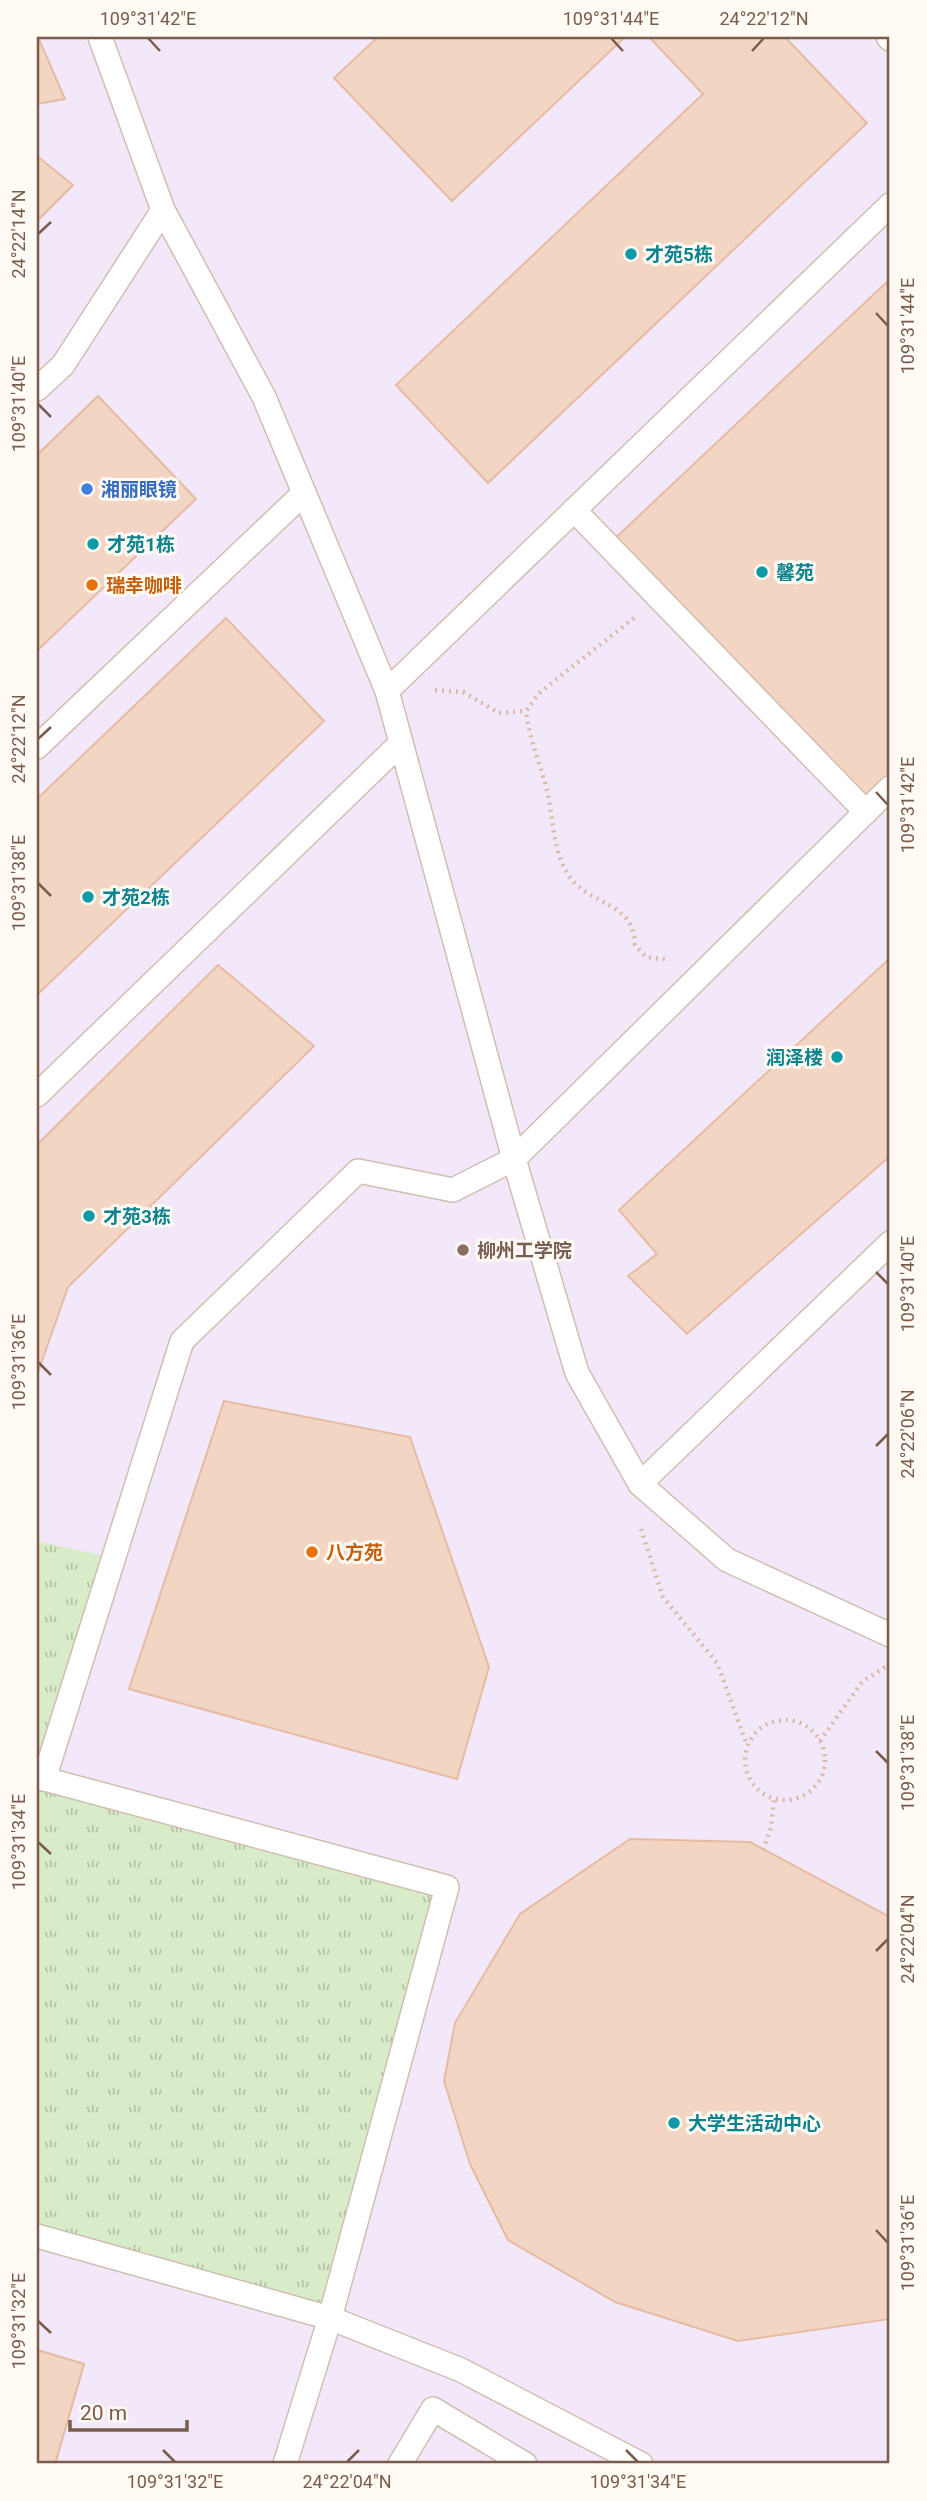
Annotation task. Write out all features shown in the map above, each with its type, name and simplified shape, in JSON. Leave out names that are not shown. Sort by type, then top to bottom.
[{"type":"lane","points":[[100,37],[163,210],[264,397],[387,691],[514,1159],[577,1373],[640,1484],[727,1560],[890,1635]]},
{"type":"lane","points":[[387,691],[890,205]]},
{"type":"lane","points":[[37,389],[63,365],[163,210]]},
{"type":"lane","points":[[37,747],[304,493]]},
{"type":"lane","points":[[574,510],[866,812]]},
{"type":"lane","points":[[37,1095],[401,743]]},
{"type":"lane","points":[[285,2464],[330,2318],[447,1887],[41,1778],[182,1341],[358,1171],[453,1190],[514,1159],[890,789]]},
{"type":"lane","points":[[640,1484],[890,1243]]},
{"type":"lane","points":[[37,2236],[330,2318],[461,2370],[640,2464]]},
{"type":"lane","points":[[400,2464],[433,2409],[520,2463]]},
{"type":"path","points":[[659,598],[538,693],[526,711],[528,735],[546,784],[557,845],[569,876],[594,898],[621,911],[635,932],[635,946],[646,957],[668,959],[699,976]]},
{"type":"path","points":[[387,691],[463,692],[499,713],[526,711]]},
{"type":"path","points":[[640,1484],[635,1512],[663,1597],[718,1663],[747,1745]]},
{"type":"path","points":[[820,1741],[862,1682],[890,1662]]},
{"type":"path","points":[[782,1719],[795,1721],[807,1726],[820,1741],[825,1760],[823,1773],[817,1785],[806,1794],[794,1799],[767,1797],[748,1778],[744,1765],[747,1745],[758,1730],[769,1722],[782,1719]]},
{"type":"path","points":[[764,1850],[771,1828],[774,1798]]},
{"type":"shaded area","name":"柳州工学院","points":[[37,37],[890,37],[890,2464],[37,2464]]},
{"type":"green space","points":[[37,1541],[114,1558],[45,1779],[447,1887],[330,2318],[37,2236]]},
{"type":"building","points":[[38,37],[65,99],[37,104]]},
{"type":"building","points":[[378,37],[625,37],[452,201],[334,78]]},
{"type":"building","name":"才苑5栋","points":[[649,37],[785,37],[867,123],[488,483],[396,385],[703,94]]},
{"type":"building","points":[[37,156],[73,185],[37,221]]},
{"type":"building","name":"馨苑","points":[[890,279],[890,788],[866,812],[608,545]]},
{"type":"building","name":"才苑1栋","points":[[98,396],[196,499],[37,651],[37,455]]},
{"type":"building","name":"才苑2栋","points":[[226,618],[324,721],[37,995],[37,799]]},
{"type":"building","name":"润泽楼","points":[[890,958],[890,1156],[687,1334],[628,1276],[657,1254],[619,1210]]},
{"type":"building","name":"才苑3栋","points":[[218,965],[314,1046],[68,1287],[37,1375],[37,1145]]},
{"type":"building","name":"八方苑","points":[[224,1401],[410,1437],[489,1667],[457,1779],[129,1689]]},
{"type":"building","name":"大学生活动中心","points":[[630,1839],[750,1842],[890,1917],[890,2319],[738,2341],[615,2302],[508,2240],[470,2164],[444,2081],[455,2023],[520,1914]]},
{"type":"building","points":[[37,2350],[84,2364],[55,2464],[37,2464]]},
{"type":"building","points":[[37,2350],[84,2364],[55,2464],[37,2464]]},
{"type":"place","name":"才苑5栋","points":[[631,254]]},
{"type":"place","name":"湘丽眼镜","points":[[87,489]]},
{"type":"place","name":"才苑1栋","points":[[93,544]]},
{"type":"place","name":"馨苑","points":[[762,572]]},
{"type":"place","name":"瑞幸咖啡","points":[[92,585]]},
{"type":"place","name":"才苑2栋","points":[[88,897]]},
{"type":"place","name":"润泽楼","points":[[837,1057]]},
{"type":"place","name":"才苑3栋","points":[[89,1216]]},
{"type":"place","name":"柳州工学院","points":[[463,1250]]},
{"type":"place","name":"八方苑","points":[[312,1552]]},
{"type":"place","name":"大学生活动中心","points":[[674,2123]]}]
